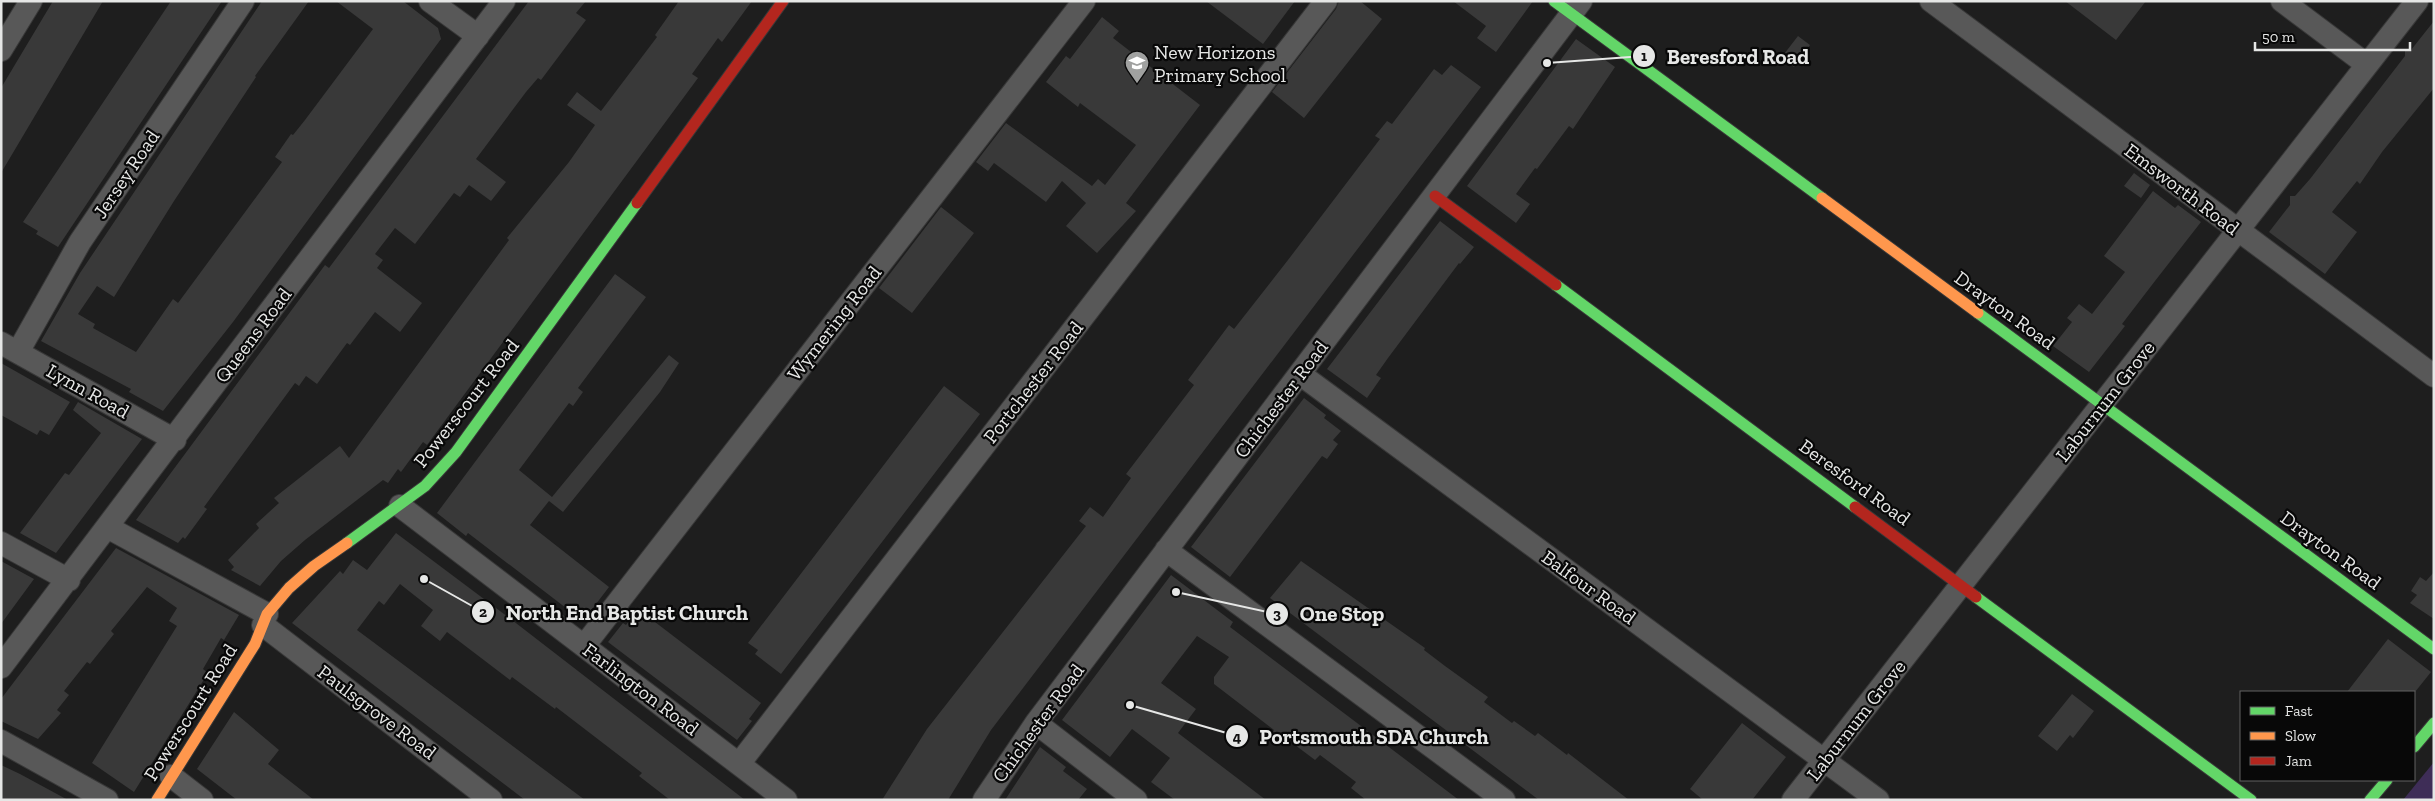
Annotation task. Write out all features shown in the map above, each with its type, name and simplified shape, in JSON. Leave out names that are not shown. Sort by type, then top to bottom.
[{"type":"street","points":[[1,50],[31,1]]},
{"type":"street","name":"Jersey Road","points":[[9,347],[243,1]]},
{"type":"street","points":[[430,1],[478,36]]},
{"type":"street","name":"Queens Road","points":[[1,667],[109,528],[504,1]]},
{"type":"street","name":"Powerscourt Road","points":[[157,800],[255,644],[265,619],[289,588],[314,566],[400,506],[425,486],[456,452],[783,1]]},
{"type":"street","name":"Wymering Road","points":[[584,646],[1084,1]]},
{"type":"street","name":"Portchester Road","points":[[740,764],[1326,1]]},
{"type":"street","name":"Emsworth Road","points":[[1931,1],[2434,376]]},
{"type":"street","points":[[2282,1],[2366,64]]},
{"type":"street","name":"Laburnum Grove","points":[[1793,800],[2417,1]]},
{"type":"street","name":"Chichester Road","points":[[984,800],[1036,723],[1435,196],[1568,6]]},
{"type":"street","name":"Drayton Road","points":[[1568,6],[2102,405],[2434,649]]},
{"type":"street","name":"Beresford Road","points":[[1435,196],[2251,800]]},
{"type":"street","name":"Lynn Road","points":[[9,347],[175,440]]},
{"type":"street","name":"Balfour Road","points":[[1300,374],[1878,800]]},
{"type":"street","name":"Farlington Road","points":[[400,506],[786,800]]},
{"type":"street","name":"Paulsgrove Road","points":[[109,528],[265,619],[492,800]]},
{"type":"street","points":[[1,543],[69,580]]},
{"type":"street","points":[[1166,550],[1504,800]]},
{"type":"street","points":[[1036,723],[1136,800]]},
{"type":"street","points":[[2415,746],[2434,723]]},
{"type":"street","points":[[1,741],[107,800]]},
{"type":"street","points":[[172,776],[202,800]]},
{"type":"street","points":[[2370,800],[2386,781]]},
{"type":"shaded area","points":[[2434,762],[2434,800],[2403,800]]},
{"type":"building","points":[[53,1],[103,1],[1,173],[1,88]]},
{"type":"building","points":[[171,1],[222,1],[58,247],[36,234],[38,231],[23,222]]},
{"type":"building","points":[[262,1],[309,1],[255,76],[114,297],[97,286],[78,314],[95,324],[93,328],[136,352],[173,299],[178,303],[282,162],[275,157],[373,29],[336,1],[403,1],[438,28],[441,39],[233,322],[163,411],[129,392],[131,389],[41,341],[80,273]]},
{"type":"building","points":[[529,1],[586,1],[576,13],[586,20],[541,80],[538,78],[526,92],[476,159],[506,182],[491,201],[469,185],[460,197],[454,193],[415,244],[395,228],[375,254],[383,260],[377,268],[422,303],[400,332],[375,312],[350,345],[347,343],[317,384],[306,376],[299,386],[295,383],[204,507],[207,509],[185,539],[183,537],[178,543],[136,520],[325,265],[329,268]]},
{"type":"building","points":[[679,1],[752,1],[722,42],[718,38],[692,74],[698,78],[427,445],[423,442],[401,472],[398,469],[388,483],[383,480],[305,540],[281,561],[260,586],[231,570],[234,567],[228,560],[259,528],[256,524],[279,503],[274,498],[340,446],[349,458],[509,240],[507,238],[569,162],[595,125],[567,105],[577,92],[601,111],[657,37],[655,35]]},
{"type":"building","points":[[1206,1],[1295,1],[1263,44]]},
{"type":"building","points":[[1339,1],[1360,1],[1382,19],[1304,118],[1272,92],[1336,9]]},
{"type":"building","points":[[1453,1],[1533,1],[1496,52],[1477,38],[1486,26]]},
{"type":"building","points":[[2065,1],[2146,1],[2116,40]]},
{"type":"building","points":[[1102,17],[1119,31],[1113,38],[1200,105],[1126,203],[1136,211],[1097,253],[1066,226],[1086,203],[1062,181],[1046,202],[994,163],[988,171],[976,162],[1006,123],[1092,186],[1098,179],[1105,185],[1136,145],[1080,103],[1078,107],[1046,82],[1066,56],[1070,59]]},
{"type":"building","points":[[2434,21],[2434,88],[2382,152],[2360,184],[2357,181],[2332,212],[2357,232],[2325,274],[2269,232],[2290,205],[2290,196],[2295,196],[2310,179],[2405,56],[2405,49],[2411,50]]},
{"type":"building","points":[[1798,36],[1810,45],[1794,67],[1781,58]]},
{"type":"building","points":[[1576,39],[1615,67],[1573,129],[1569,126],[1516,194],[1530,204],[1516,223],[1467,186]]},
{"type":"building","points":[[1451,65],[1481,87],[991,730],[948,800],[882,800],[927,729],[1086,526],[1079,521],[1090,507],[1103,517],[1131,478],[1126,474],[1194,385],[1188,380],[1229,325],[1234,329],[1288,260],[1380,139],[1375,136],[1387,121],[1392,124],[1434,69],[1442,75]]},
{"type":"building","points":[[2134,173],[2150,185],[2141,198],[2124,186]]},
{"type":"building","points":[[2153,191],[2175,208],[2178,205],[2201,222],[2122,324],[2125,326],[2089,372],[2053,346],[2072,322],[2067,318],[2079,304],[2092,314],[2125,272],[2104,256]]},
{"type":"building","points":[[941,207],[974,233],[912,313],[879,288]]},
{"type":"building","points":[[1440,221],[1474,247],[1459,263],[1388,358],[1376,375],[1381,378],[1367,398],[1327,369]]},
{"type":"building","points":[[615,274],[646,297],[578,388],[583,392],[573,406],[569,403],[519,470],[552,497],[669,355],[679,363],[660,392],[563,512],[549,501],[530,525],[609,587],[583,621],[468,533],[466,536],[437,513]]},
{"type":"building","points":[[1,363],[70,402],[49,435],[40,430],[37,435],[1,415]]},
{"type":"building","points":[[944,386],[980,414],[781,674],[755,654],[758,650],[748,643]]},
{"type":"building","points":[[1304,398],[1326,415],[1324,418],[1341,431],[1333,440],[1338,444],[1327,459],[1322,456],[1230,577],[1191,547]]},
{"type":"building","points":[[78,402],[142,439],[56,553],[20,533],[65,473],[69,475],[101,433],[73,410]]},
{"type":"building","points":[[396,533],[745,800],[670,800],[639,776],[642,773],[556,707],[555,709],[512,677],[510,680],[447,632],[440,641],[421,626],[433,610],[400,584],[384,605],[379,601],[357,630],[585,800],[525,800],[292,623],[340,571],[343,574],[353,560],[367,570]]},
{"type":"building","points":[[116,548],[239,615],[224,640],[221,638],[203,669],[208,673],[134,792],[92,763],[177,626],[169,621],[177,608],[147,587],[111,631],[114,634],[90,664],[87,662],[64,691],[69,695],[57,710],[61,713],[38,739],[1,721],[1,699]]},
{"type":"building","points":[[1,561],[34,579],[1,624]]},
{"type":"building","points":[[1301,561],[1425,648],[1424,650],[1488,697],[1484,702],[1512,723],[1514,721],[1535,736],[1538,733],[1567,755],[1568,753],[1629,800],[1539,800],[1270,598]]},
{"type":"building","points":[[2434,572],[2434,619],[2410,603],[2417,595],[2411,591],[2420,577],[2426,581]]},
{"type":"building","points":[[1171,575],[1233,622],[1230,627],[1459,800],[1366,800],[1351,788],[1356,782],[1320,755],[1315,760],[1291,742],[1288,745],[1272,733],[1274,730],[1214,684],[1214,677],[1229,657],[1197,636],[1161,683],[1196,709],[1178,733],[1266,800],[1175,800],[1151,782],[1170,758],[1132,729],[1110,757],[1062,720]]},
{"type":"building","points":[[638,609],[761,703],[749,719],[752,721],[737,740],[608,642],[623,623],[626,625]]},
{"type":"building","points":[[2388,639],[2431,672],[2415,692],[2348,691]]},
{"type":"building","points":[[2072,694],[2094,711],[2073,738],[2070,735],[2057,751],[2038,736]]},
{"type":"building","points":[[234,712],[279,750],[268,764],[314,800],[237,800],[197,769]]},
{"type":"building","points":[[1742,723],[1786,757],[1752,800],[1703,800],[1690,789]]},
{"type":"building","points":[[1040,747],[1066,767],[1063,771],[1087,789],[1078,800],[1005,800]]},
{"type":"building","points":[[1,765],[20,774],[68,800],[1,800]]},
{"type":"traffic: fast","points":[[1554,1],[1822,198]]},
{"type":"traffic: fast","points":[[347,543],[425,486],[456,452],[637,203]]},
{"type":"traffic: fast","points":[[1556,285],[1855,507]]},
{"type":"traffic: fast","points":[[1978,313],[2434,649]]},
{"type":"traffic: fast","points":[[1976,597],[2251,800]]},
{"type":"traffic: fast","points":[[2415,746],[2434,723]]},
{"type":"traffic: fast","points":[[2370,800],[2386,781]]},
{"type":"traffic: slow","points":[[1822,198],[1978,313]]},
{"type":"traffic: slow","points":[[157,800],[255,644],[267,614],[289,588],[314,566],[347,543]]},
{"type":"traffic: jam","points":[[637,203],[783,1]]},
{"type":"traffic: jam","points":[[1435,196],[1556,285]]},
{"type":"traffic: jam","points":[[1855,507],[1976,597]]},
{"type":"place","name":"Beresford Road","points":[[1547,63]]},
{"type":"place","name":"New Horizons Primary School","points":[[1137,84]]},
{"type":"place","name":"North End Baptist Church","points":[[424,579]]},
{"type":"place","name":"One Stop","points":[[1176,592]]},
{"type":"place","name":"Portsmouth SDA Church","points":[[1130,705]]}]
